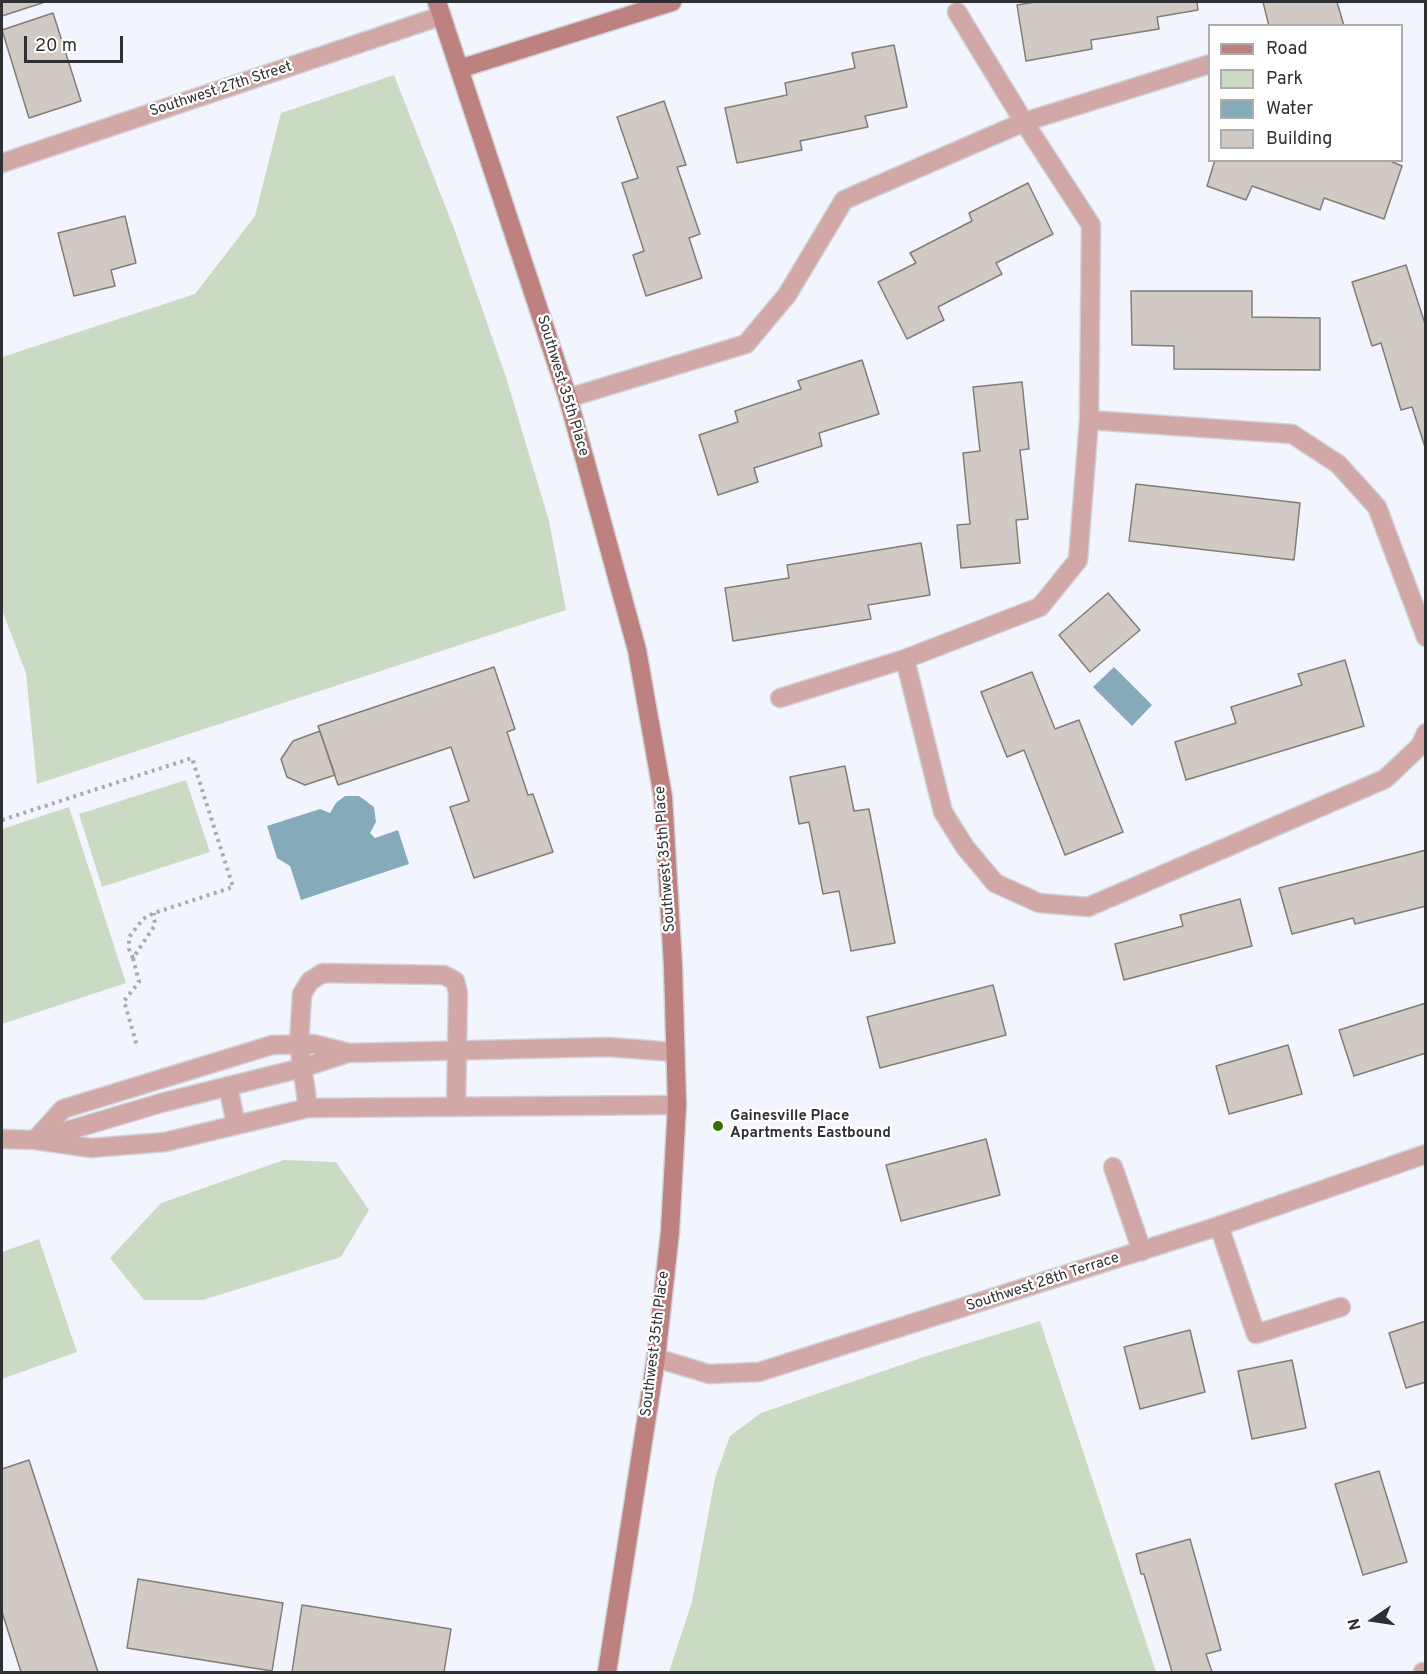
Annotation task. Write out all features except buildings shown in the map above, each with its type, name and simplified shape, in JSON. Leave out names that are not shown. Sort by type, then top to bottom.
[{"type":"street","points":[[459,69],[672,2]]},
{"type":"street","name":"Southwest 35th Place","points":[[439,9],[568,398],[637,650],[663,798],[673,966],[676,1105],[670,1232],[656,1358],[607,1672]]},
{"type":"street","name":"Southwest 27th Street","points":[[2,164],[439,9]]},
{"type":"street","points":[[780,698],[905,659],[1040,608],[1078,560],[1089,420],[1091,225],[1024,122],[957,12]]},
{"type":"street","points":[[568,398],[746,344],[787,295],[844,200],[1024,122],[1208,64]]},
{"type":"street","points":[[1089,420],[1292,435],[1329,458],[1338,464],[1377,507],[1425,637]]},
{"type":"street","points":[[905,659],[943,812],[964,847],[995,883],[1039,903],[1088,907],[1385,779],[1420,746],[1425,733]]},
{"type":"street","points":[[308,1108],[299,1044],[302,994],[310,981],[323,973],[444,975],[455,981],[458,993],[456,1106]]},
{"type":"street","points":[[35,1140],[63,1109],[272,1045],[313,1044],[349,1053],[608,1047],[674,1052]]},
{"type":"street","points":[[35,1140],[161,1103],[302,1068],[349,1053]]},
{"type":"street","points":[[228,1086],[236,1125]]},
{"type":"street","points":[[2,1139],[35,1140],[91,1148],[165,1142],[308,1108],[676,1105]]},
{"type":"street","name":"Southwest 28th Terrace","points":[[656,1358],[709,1374],[759,1372],[1220,1226],[1425,1154]]},
{"type":"street","points":[[1113,1167],[1142,1251]]},
{"type":"street","points":[[1220,1226],[1256,1334],[1341,1307]]},
{"type":"path","points":[[2,820],[192,758],[233,887],[143,919],[129,937],[129,949],[140,982],[124,1001],[137,1046]]},
{"type":"path","points":[[133,958],[155,925],[154,914]]},
{"type":"green space","points":[[394,75],[455,231],[506,377],[549,521],[566,610],[37,784],[26,673],[2,610],[2,357],[195,294],[255,216],[281,113]]},
{"type":"green space","points":[[186,780],[210,852],[102,887],[79,814]]},
{"type":"green space","points":[[69,807],[126,983],[2,1024],[2,829]]},
{"type":"green space","points":[[284,1160],[336,1162],[369,1210],[341,1257],[203,1300],[144,1300],[110,1258],[161,1203]]},
{"type":"green space","points":[[39,1239],[77,1352],[2,1379],[2,1252]]},
{"type":"green space","points":[[1040,1321],[1156,1672],[669,1672],[692,1602],[715,1478],[730,1436],[761,1413],[927,1356]]},
{"type":"water","points":[[1114,667],[1152,705],[1132,726],[1093,687]]},
{"type":"water","points":[[345,796],[359,796],[374,807],[376,822],[370,833],[375,838],[398,830],[409,864],[301,900],[290,866],[277,858],[267,826],[320,809],[330,813],[336,803]]},
{"type":"place","name":"Gainesville Place Apartments Eastbound","points":[[718,1126]]}]
